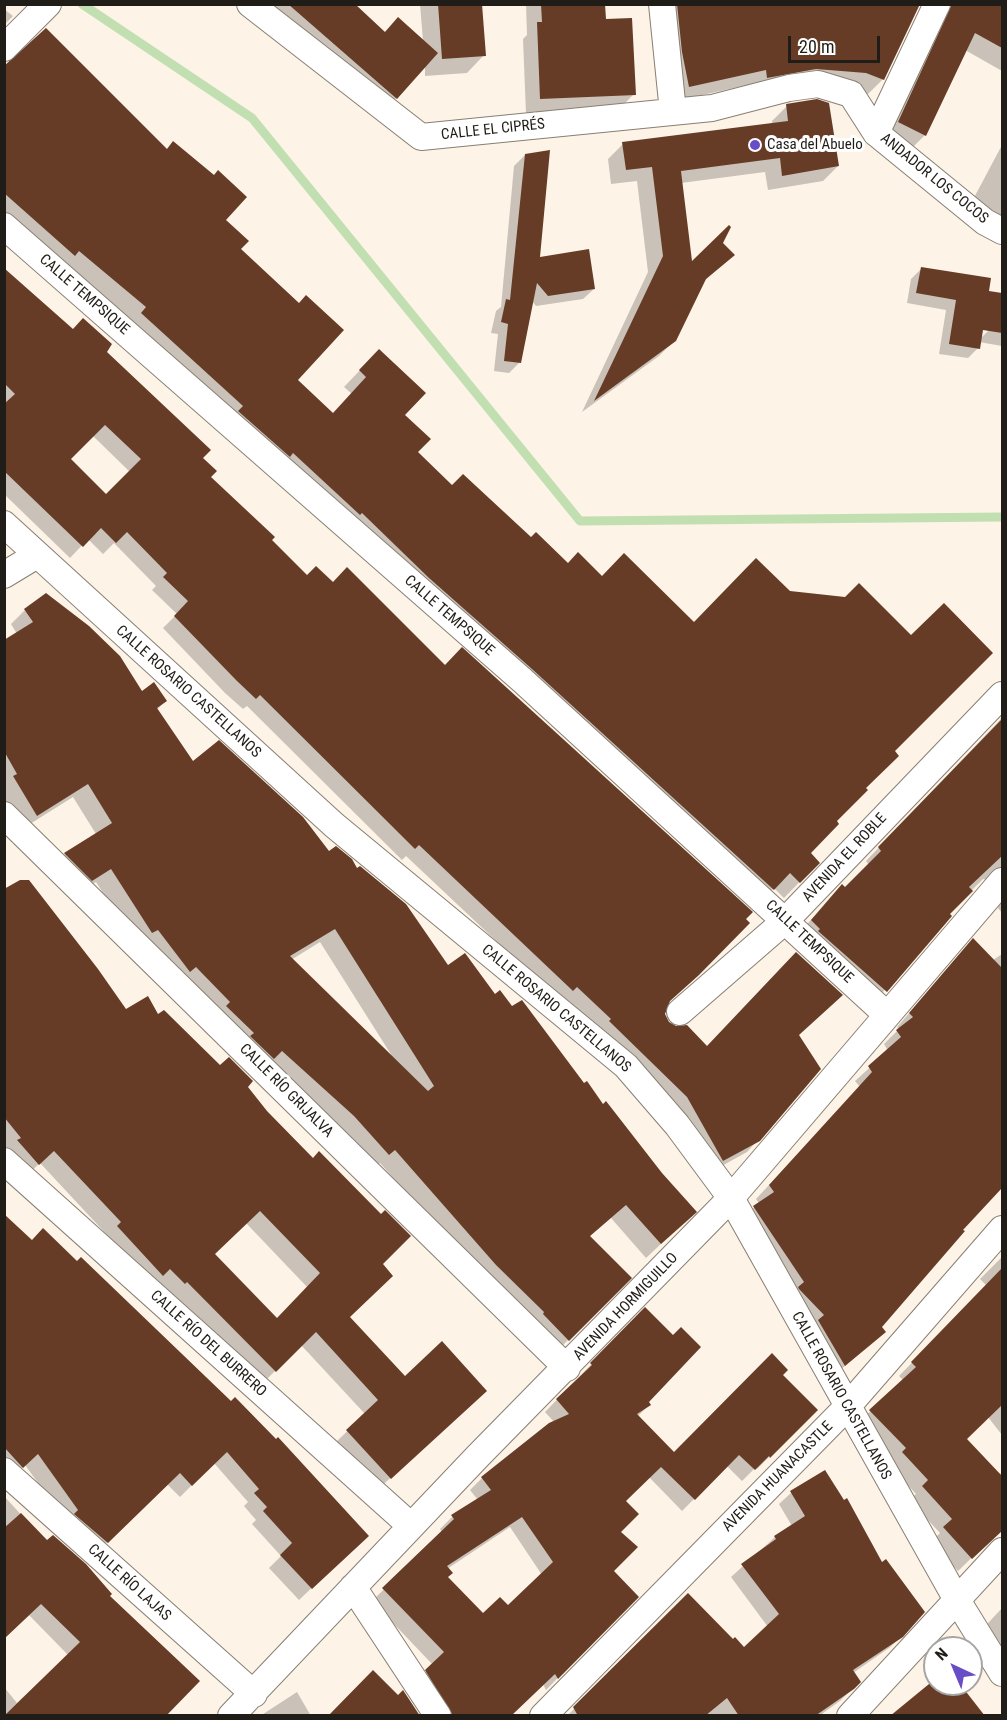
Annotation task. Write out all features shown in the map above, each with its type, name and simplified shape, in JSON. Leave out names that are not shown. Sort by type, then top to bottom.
[{"type":"street","name":"CALLE EL CIPRÉS","points":[[250,4],[422,137],[673,112]]},
{"type":"street","points":[[662,4],[673,112]]},
{"type":"street","points":[[876,133],[937,4]]},
{"type":"street","points":[[4,48],[46,6]]},
{"type":"street","name":"ANDADOR LOS COCOS","points":[[673,112],[712,108],[789,88],[818,84],[851,94],[876,133],[986,222],[1002,231]]},
{"type":"street","name":"CALLE TEMPSIQUE","points":[[4,226],[522,680],[886,1014]]},
{"type":"street","name":"CALLE ROSARIO CASTELLANOS","points":[[4,524],[334,825],[626,1066],[677,1125],[731,1198],[957,1600],[1002,1673]]},
{"type":"street","points":[[4,575],[37,555]]},
{"type":"street","name":"AVENIDA EL ROBLE","points":[[680,1012],[786,920],[1002,695]]},
{"type":"street","name":"CALLE RÍO GRIJALVA","points":[[4,815],[567,1368]]},
{"type":"street","name":"AVENIDA HORMIGUILLO","points":[[231,1716],[411,1526],[731,1198],[1002,881]]},
{"type":"street","name":"CALLE RÍO DEL BURRERO","points":[[4,1161],[411,1526]]},
{"type":"street","name":"AVENIDA HUANACASTLE","points":[[543,1716],[847,1407],[1002,1229]]},
{"type":"street","name":"CALLE RÍO LAJAS","points":[[10,1486],[254,1694]]},
{"type":"street","points":[[850,1716],[1002,1551]]},
{"type":"street","points":[[353,1587],[438,1716]]},
{"type":"building","points":[[288,4],[355,4],[385,32],[398,17],[438,53],[397,99]]},
{"type":"building","points":[[438,4],[482,4],[486,56],[442,59]]},
{"type":"building","points":[[541,4],[605,4],[606,19],[632,18],[636,95],[540,99],[537,22],[542,22]]},
{"type":"building","points":[[677,4],[920,4],[884,80],[866,73],[816,69],[767,78],[766,70],[689,87],[682,52]]},
{"type":"building","points":[[952,4],[1002,4],[1002,48],[975,33],[926,136],[898,122]]},
{"type":"building","points":[[46,28],[167,149],[173,141],[214,175],[218,170],[247,197],[226,220],[249,241],[241,249],[299,303],[306,295],[344,330],[298,380],[333,413],[366,377],[359,370],[379,349],[426,393],[405,415],[431,439],[418,452],[452,485],[463,474],[531,537],[536,532],[568,563],[578,552],[602,576],[624,553],[694,622],[756,558],[790,591],[845,597],[859,583],[911,635],[944,603],[993,653],[895,751],[899,756],[866,788],[868,790],[837,821],[839,824],[811,853],[820,863],[800,883],[790,873],[774,890],[429,578],[362,513],[360,515],[293,453],[290,457],[238,411],[243,406],[141,313],[146,307],[79,251],[75,256],[4,193],[4,66]]},
{"type":"building","points":[[817,99],[829,103],[839,166],[782,176],[780,158],[681,171],[692,261],[729,225],[731,227],[723,243],[735,255],[706,279],[676,341],[594,401],[663,256],[652,167],[626,170],[622,142],[788,121],[786,104]]},
{"type":"building","points":[[550,150],[540,257],[589,249],[595,289],[548,296],[537,283],[521,363],[504,361],[508,324],[501,322],[506,299],[510,300],[525,154]]},
{"type":"building","points":[[921,267],[991,278],[989,291],[1002,293],[1002,333],[983,330],[980,349],[949,344],[956,300],[916,293]]},
{"type":"building","points":[[4,268],[73,329],[83,318],[112,344],[107,352],[211,450],[203,458],[217,471],[211,477],[275,537],[272,540],[307,575],[316,566],[333,582],[347,567],[445,665],[462,647],[753,912],[746,919],[750,923],[670,1001],[665,1014],[669,1022],[676,1026],[687,1025],[707,1046],[796,952],[843,995],[799,1035],[821,1069],[760,1141],[723,1161],[687,1097],[609,1021],[611,1019],[577,987],[573,991],[419,845],[415,849],[260,695],[256,699],[174,616],[188,601],[163,577],[167,573],[127,532],[116,543],[101,528],[83,547],[4,471],[4,404],[15,394],[4,383]],"holes":[[[105,425],[141,459],[106,494],[71,459]]]},
{"type":"building","points":[[46,593],[89,626],[120,656],[142,691],[154,682],[167,701],[157,708],[193,761],[219,740],[303,817],[329,851],[336,846],[352,859],[357,868],[360,866],[406,904],[448,965],[465,953],[495,994],[500,990],[512,1006],[522,1000],[584,1083],[587,1081],[603,1104],[606,1101],[662,1173],[697,1212],[661,1244],[626,1205],[590,1236],[632,1278],[569,1341],[543,1314],[544,1312],[496,1265],[395,1150],[389,1155],[354,1116],[282,1051],[274,1059],[250,1036],[254,1033],[226,1006],[230,1002],[196,967],[190,972],[158,930],[152,933],[111,869],[92,881],[64,853],[112,823],[88,784],[37,816],[13,776],[17,774],[4,751],[4,640],[33,622],[24,609]],"holes":[[[335,929],[434,1086],[428,1091],[290,956]]]},
{"type":"building","points":[[1002,719],[1002,856],[969,887],[973,891],[950,914],[952,916],[887,992],[818,931],[820,929],[811,920],[842,884],[845,887],[881,851],[878,847]]},
{"type":"building","points":[[20,880],[29,880],[126,1009],[148,996],[158,1014],[164,1010],[220,1065],[229,1057],[253,1081],[248,1087],[267,1111],[313,1158],[319,1151],[381,1214],[385,1210],[411,1236],[383,1264],[393,1276],[350,1317],[405,1376],[442,1341],[487,1391],[391,1479],[346,1430],[378,1400],[316,1332],[276,1372],[187,1282],[185,1284],[170,1269],[163,1276],[117,1226],[121,1222],[54,1151],[39,1165],[17,1140],[21,1138],[4,1117],[4,889]],"holes":[[[260,1211],[320,1273],[277,1318],[215,1254]]]},
{"type":"building","points":[[973,938],[1002,968],[1002,1188],[963,1230],[965,1231],[882,1327],[886,1332],[845,1366],[818,1320],[824,1315],[799,1289],[798,1287],[804,1282],[753,1206],[774,1192],[769,1185],[872,1072],[868,1066],[901,1037],[896,1030],[913,1017],[909,1013]]},
{"type":"building","points":[[4,1214],[32,1240],[43,1228],[77,1261],[81,1257],[231,1401],[235,1397],[276,1439],[278,1437],[369,1536],[312,1589],[280,1555],[292,1543],[263,1511],[267,1507],[254,1493],[259,1489],[227,1452],[192,1486],[180,1473],[108,1543],[74,1514],[78,1510],[38,1454],[23,1468],[4,1447]]},
{"type":"building","points":[[1002,1268],[1002,1405],[967,1439],[1002,1476],[1002,1531],[972,1559],[943,1527],[952,1519],[922,1486],[928,1480],[902,1452],[906,1448],[869,1410],[916,1367],[911,1362]]},
{"type":"building","points":[[645,1307],[673,1335],[681,1327],[701,1347],[649,1402],[651,1405],[637,1414],[674,1452],[772,1353],[788,1370],[783,1375],[818,1410],[755,1470],[739,1455],[695,1500],[661,1467],[626,1501],[639,1514],[621,1532],[638,1547],[614,1571],[639,1597],[558,1679],[555,1674],[511,1716],[453,1716],[425,1670],[444,1652],[382,1588],[454,1519],[451,1515],[491,1490],[481,1477],[549,1423],[569,1414],[556,1399],[592,1365],[590,1363]],"holes":[[[522,1517],[553,1562],[508,1605],[500,1597],[483,1613],[448,1577],[453,1573],[447,1566]]]},
{"type":"building","points":[[825,1470],[844,1500],[847,1498],[882,1562],[886,1559],[925,1612],[903,1637],[853,1670],[861,1682],[854,1689],[815,1716],[739,1716],[727,1698],[705,1716],[578,1716],[573,1707],[688,1593],[733,1639],[735,1637],[744,1647],[779,1614],[741,1564],[776,1539],[774,1536],[805,1516],[790,1491]]},
{"type":"building","points":[[21,1513],[47,1540],[53,1535],[86,1564],[112,1594],[110,1596],[200,1681],[166,1716],[4,1716],[80,1642],[41,1604],[4,1639],[4,1528]]},
{"type":"building","points":[[373,1670],[398,1695],[403,1690],[420,1716],[328,1716]]},
{"type":"building","points":[[923,1689],[923,1696],[969,1696],[985,1716],[890,1716]]},
{"type":"waterway","points":[[82,4],[252,118],[580,521],[1002,517]]},
{"type":"place","name":"Casa del Abuelo","points":[[755,145]]}]
